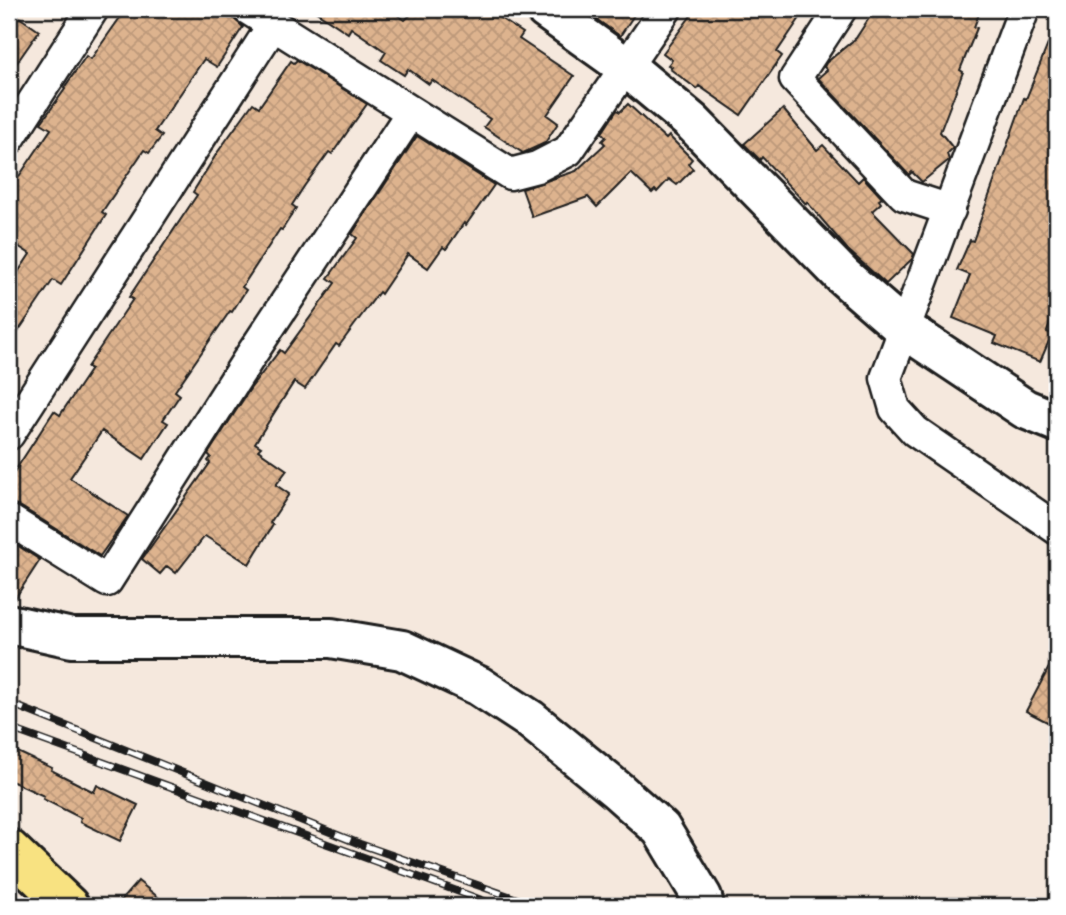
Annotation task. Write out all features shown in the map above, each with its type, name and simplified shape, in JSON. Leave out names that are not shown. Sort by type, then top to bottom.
[{"type":"highway","points":[[9,849],[69,906]]},
{"type":"street","points":[[9,139],[93,9]]},
{"type":"street","points":[[248,9],[510,174],[537,167],[568,151],[666,9]]},
{"type":"street","points":[[545,9],[626,67],[692,121],[843,276],[904,327],[1025,409],[1057,422]]},
{"type":"street","points":[[842,9],[795,79],[904,195],[950,210]]},
{"type":"street","points":[[1024,9],[886,377],[895,410],[915,430],[1057,529]]},
{"type":"street","points":[[9,434],[273,25]]},
{"type":"street","points":[[9,520],[107,582],[249,358],[411,113]]},
{"type":"street","points":[[9,624],[72,638],[331,638],[402,650],[479,687],[531,720],[617,790],[661,829],[702,897],[704,906]]},
{"type":"building","points":[[126,9],[231,9],[233,18],[243,27],[217,67],[204,59],[155,131],[162,136],[149,153],[144,150],[102,212],[106,215],[61,285],[53,280],[9,345],[9,286],[30,254],[9,240],[9,191],[51,129],[41,123],[86,56],[91,59]]},
{"type":"building","points":[[312,9],[388,9],[405,20],[417,9],[486,9],[523,33],[519,39],[574,76],[547,115],[558,123],[545,143],[523,153],[484,127],[490,119],[432,80],[429,84],[408,69],[404,75],[381,60],[386,52],[351,28],[348,33]]},
{"type":"building","points":[[582,9],[638,9],[620,36]]},
{"type":"building","points":[[696,9],[806,9],[777,52],[782,56],[741,115],[699,86],[697,89],[668,65],[672,60],[663,53]]},
{"type":"building","points":[[875,9],[981,9],[974,27],[977,28],[960,70],[963,72],[940,132],[953,148],[947,154],[949,160],[922,182],[912,172],[909,175],[818,78],[827,70],[824,67],[826,63],[856,38]]},
{"type":"building","points":[[9,10],[39,31],[9,74]]},
{"type":"building","points":[[1056,24],[1057,302],[1047,332],[1052,334],[1040,362],[994,343],[997,336],[953,318],[970,275],[957,270],[970,240],[973,241],[1024,98],[1026,99]]},
{"type":"building","points":[[297,60],[367,104],[332,154],[329,152],[305,185],[292,205],[296,208],[242,287],[246,290],[175,391],[180,395],[163,420],[168,423],[144,459],[102,431],[70,478],[128,516],[100,556],[18,505],[9,503],[9,480],[54,411],[60,415],[91,369],[87,367],[133,299],[129,297],[197,195],[193,192],[217,153],[253,103],[259,107],[291,61],[294,63]]},
{"type":"building","points":[[628,104],[666,139],[669,136],[692,159],[688,164],[693,169],[677,185],[669,179],[657,192],[655,190],[652,193],[631,173],[597,207],[588,197],[532,217],[522,189],[576,171],[605,144],[602,141],[606,137],[602,133],[617,110],[620,112]]},
{"type":"building","points":[[783,109],[817,150],[823,145],[858,182],[863,177],[882,198],[879,200],[881,203],[872,211],[914,254],[886,284],[848,250],[807,202],[806,204],[762,157],[760,160],[744,144]]},
{"type":"building","points":[[417,136],[494,185],[466,225],[464,223],[446,249],[443,247],[428,268],[408,254],[381,294],[379,292],[339,346],[336,344],[305,389],[294,382],[255,443],[261,447],[258,450],[287,470],[276,485],[289,494],[270,523],[273,525],[249,564],[205,536],[176,573],[167,566],[160,574],[142,559],[210,463],[208,461],[211,457],[208,454],[250,389],[280,350],[284,353],[335,283],[328,278],[357,238],[352,234]]},
{"type":"building","points":[[9,540],[40,560],[12,603],[9,603]]},
{"type":"building","points":[[1057,652],[1057,727],[1026,711]]},
{"type":"building","points":[[9,748],[94,792],[97,785],[138,805],[120,841],[80,822],[81,818],[43,799],[44,796],[9,780]]},
{"type":"building","points":[[138,881],[169,906],[116,906]]},
{"type":"railway","points":[[9,703],[360,844],[537,906]]},
{"type":"railway","points":[[9,728],[498,906]]}]
